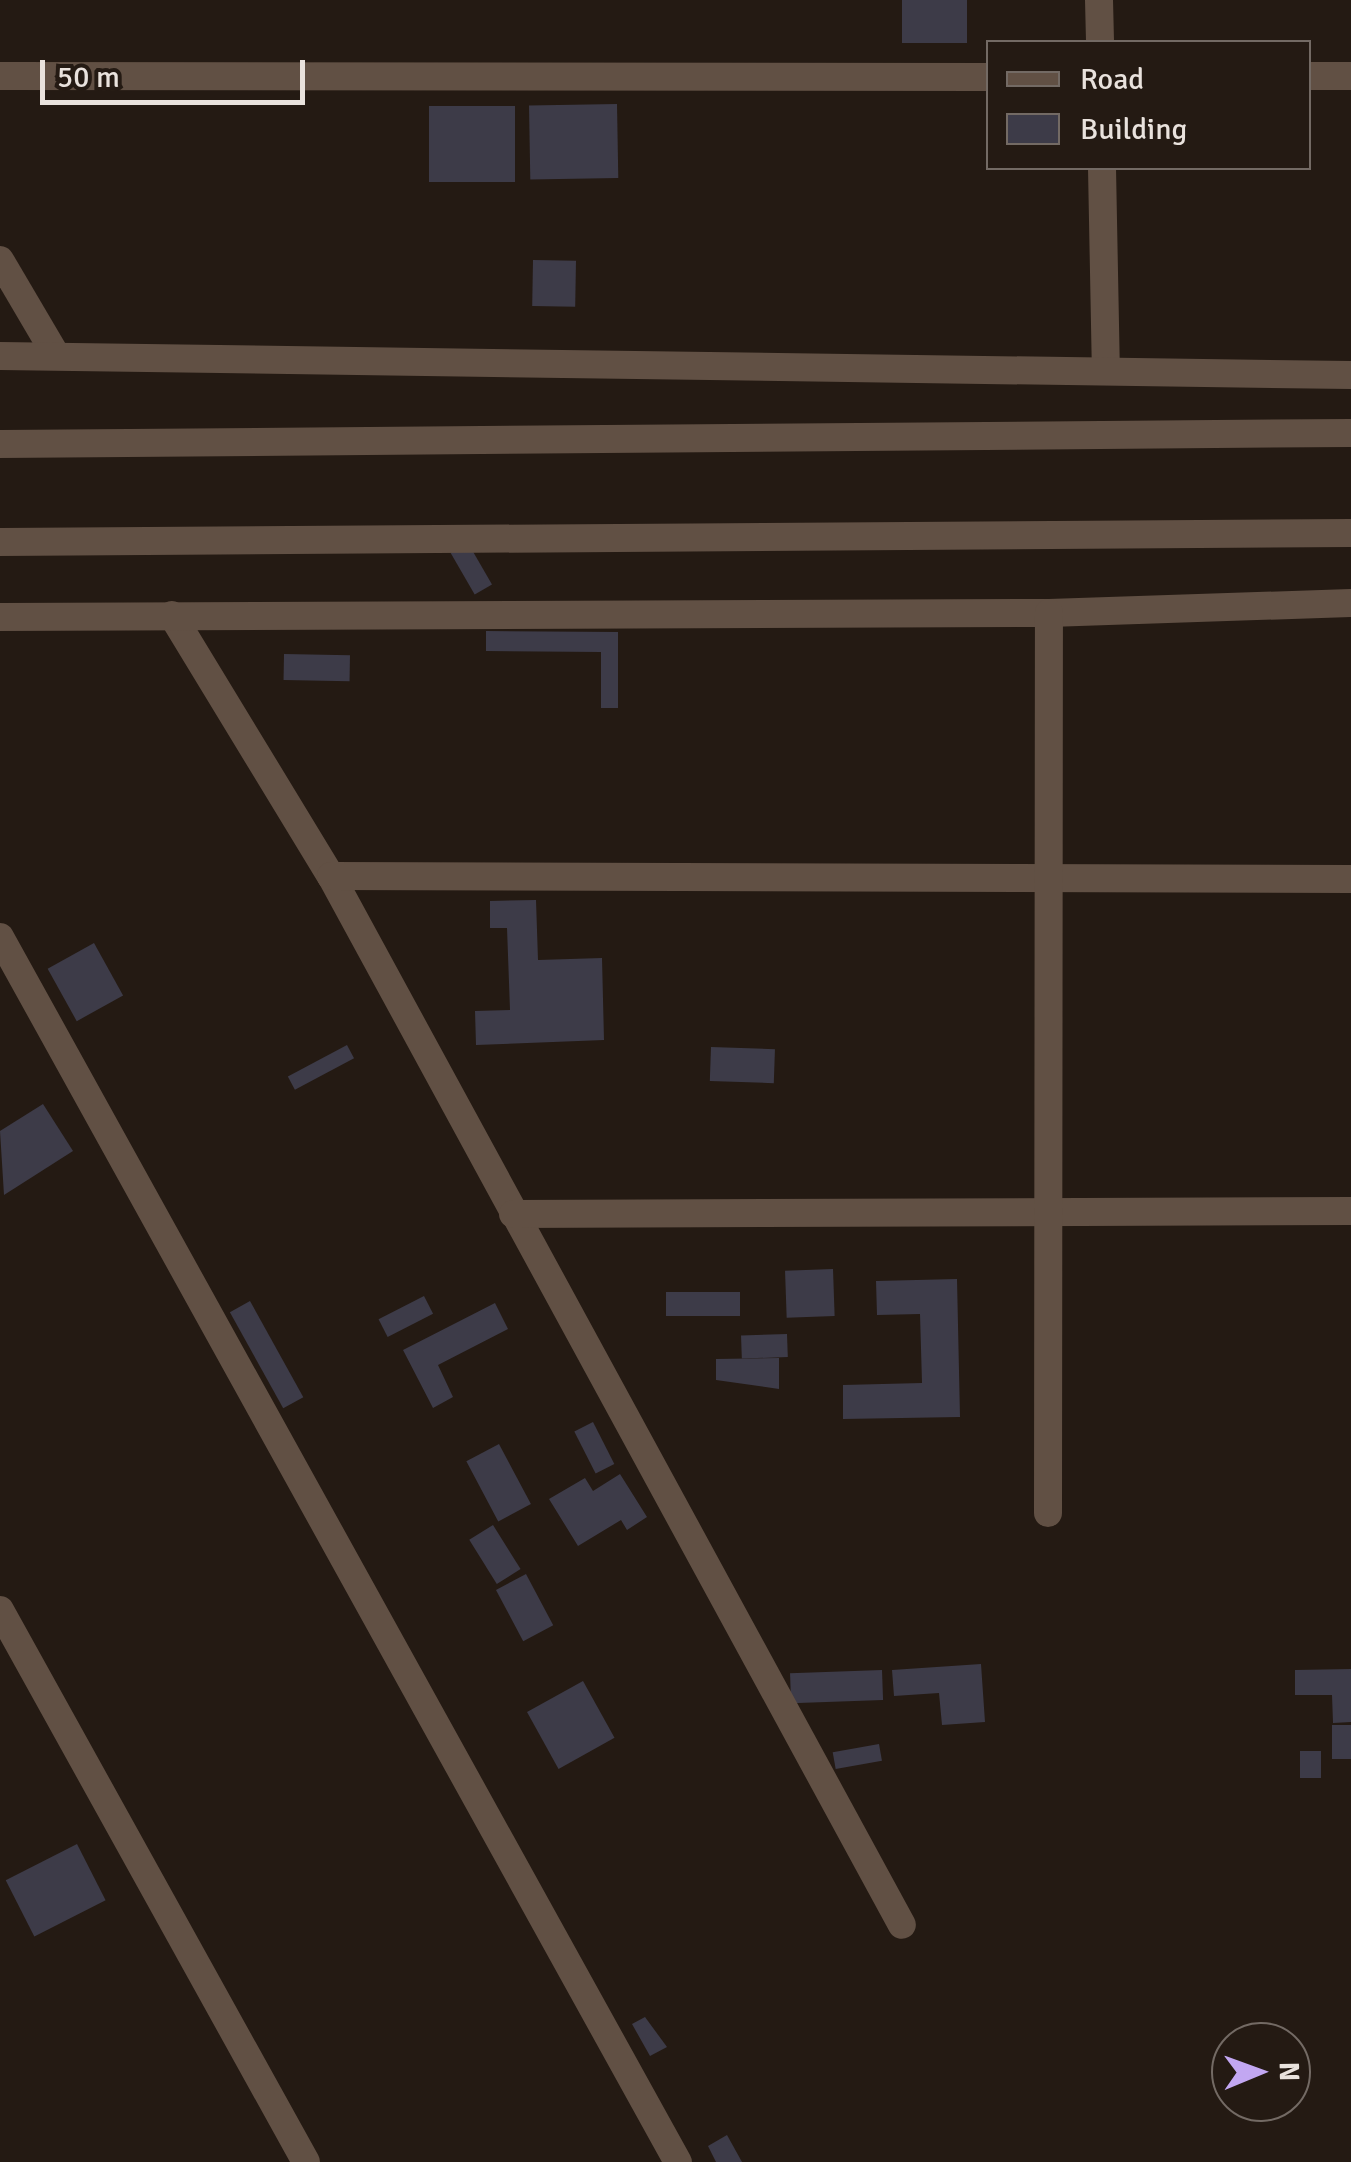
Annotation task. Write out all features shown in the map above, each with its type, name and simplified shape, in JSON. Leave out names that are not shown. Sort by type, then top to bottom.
[{"type":"street","points":[[1099,0],[1100,40]]},
{"type":"street","points":[[0,76],[986,77]]},
{"type":"street","points":[[1311,76],[1351,76]]},
{"type":"street","points":[[1102,170],[1106,371]]},
{"type":"street","points":[[0,260],[56,355]]},
{"type":"street","points":[[0,356],[1351,374]]},
{"type":"street","points":[[0,444],[1351,433]]},
{"type":"street","points":[[0,542],[1351,533]]},
{"type":"street","points":[[0,617],[1049,614],[1351,603]]},
{"type":"street","points":[[1048,1513],[1043,1207],[1049,614]]},
{"type":"street","points":[[172,615],[331,876],[902,1925]]},
{"type":"street","points":[[331,876],[1046,872],[1351,878]]},
{"type":"street","points":[[0,937],[678,2162]]},
{"type":"street","points":[[513,1214],[1043,1207],[1351,1211]]},
{"type":"street","points":[[0,1610],[306,2162]]},
{"type":"building","points":[[902,0],[967,0],[967,43],[902,43]]},
{"type":"building","points":[[617,104],[618,178],[530,180],[529,106]]},
{"type":"building","points":[[429,106],[515,106],[515,182],[429,182]]},
{"type":"building","points":[[533,260],[576,261],[575,307],[532,306]]},
{"type":"building","points":[[468,543],[492,585],[475,595],[451,553]]},
{"type":"building","points":[[486,631],[618,632],[618,708],[601,708],[601,652],[486,651]]},
{"type":"building","points":[[284,654],[350,655],[350,681],[284,680]]},
{"type":"building","points":[[536,900],[538,960],[602,958],[604,1040],[476,1045],[475,1011],[510,1010],[507,928],[490,928],[490,901]]},
{"type":"building","points":[[94,943],[123,995],[77,1021],[48,969]]},
{"type":"building","points":[[347,1045],[354,1058],[295,1090],[288,1076]]},
{"type":"building","points":[[711,1047],[775,1049],[774,1083],[710,1081]]},
{"type":"building","points":[[43,1104],[73,1151],[4,1195],[0,1131]]},
{"type":"building","points":[[833,1269],[835,1316],[787,1318],[785,1271]]},
{"type":"building","points":[[957,1279],[960,1417],[843,1419],[843,1385],[922,1383],[920,1314],[877,1315],[876,1281]]},
{"type":"building","points":[[666,1292],[740,1292],[740,1316],[666,1316]]},
{"type":"building","points":[[424,1296],[433,1314],[388,1337],[379,1319]]},
{"type":"building","points":[[250,1301],[303,1397],[283,1408],[230,1312]]},
{"type":"building","points":[[495,1303],[508,1329],[438,1365],[453,1397],[433,1408],[403,1350]]},
{"type":"building","points":[[787,1334],[788,1357],[742,1359],[741,1336]]},
{"type":"building","points":[[779,1358],[779,1389],[716,1380],[716,1359]]},
{"type":"building","points":[[593,1422],[614,1464],[596,1473],[574,1432]]},
{"type":"building","points":[[499,1444],[531,1504],[498,1521],[466,1461]]},
{"type":"building","points":[[620,1474],[647,1517],[627,1530],[621,1520],[578,1546],[549,1499],[585,1478],[593,1491]]},
{"type":"building","points":[[493,1525],[521,1569],[497,1584],[469,1540]]},
{"type":"building","points":[[526,1574],[553,1625],[523,1641],[496,1590]]},
{"type":"building","points":[[981,1664],[985,1722],[942,1725],[939,1693],[894,1696],[892,1670]]},
{"type":"building","points":[[1351,1669],[1351,1722],[1333,1723],[1332,1695],[1295,1695],[1295,1670]]},
{"type":"building","points":[[882,1670],[883,1700],[791,1703],[790,1673]]},
{"type":"building","points":[[583,1681],[615,1738],[559,1769],[527,1712]]},
{"type":"building","points":[[1332,1725],[1351,1725],[1351,1759],[1332,1759]]},
{"type":"building","points":[[879,1744],[882,1761],[836,1769],[833,1752]]},
{"type":"building","points":[[1300,1751],[1321,1751],[1321,1778],[1300,1778]]},
{"type":"building","points":[[77,1844],[106,1900],[34,1936],[6,1880]]},
{"type":"building","points":[[645,2017],[667,2047],[650,2056],[632,2024]]},
{"type":"building","points":[[727,2135],[742,2162],[716,2162],[708,2146]]}]
